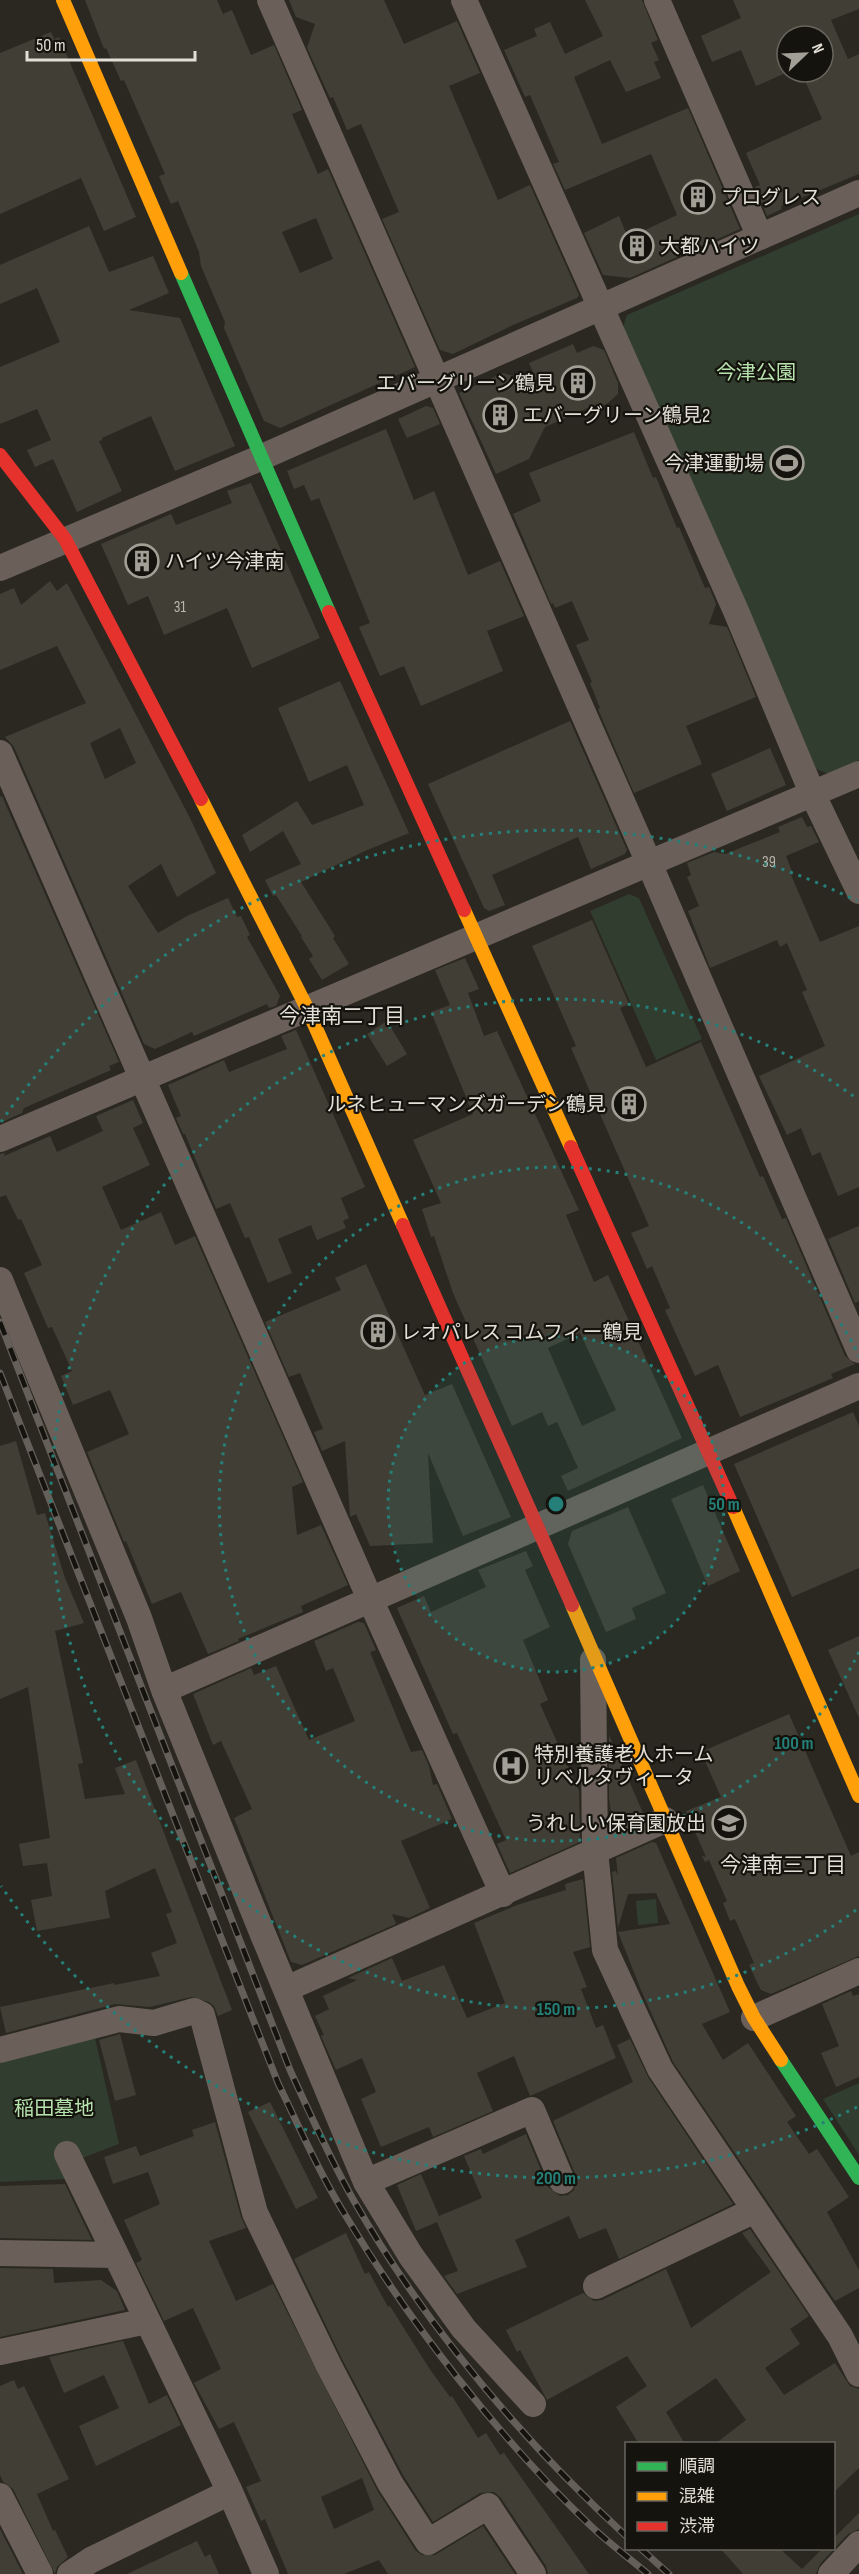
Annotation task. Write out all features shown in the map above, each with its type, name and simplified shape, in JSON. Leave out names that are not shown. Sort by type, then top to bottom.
[{"type":"street","points":[[63,0],[260,458],[709,1453],[859,1796]]},
{"type":"street","points":[[270,0],[649,863],[859,1350]]},
{"type":"street","points":[[464,0],[599,308],[736,611],[813,795],[859,891]]},
{"type":"street","points":[[657,0],[760,237]]},
{"type":"street","points":[[0,568],[260,458],[859,193]]},
{"type":"street","points":[[0,455],[65,539],[244,880],[307,1008],[754,2018],[859,2178]]},
{"type":"street","points":[[0,753],[370,1599],[502,1894]]},
{"type":"street","points":[[0,1138],[859,774]]},
{"type":"street","points":[[0,1280],[139,1618],[164,1689],[366,2182],[411,2256],[464,2329],[533,2404]]},
{"type":"street","points":[[164,1689],[859,1386]]},
{"type":"street","points":[[593,1651],[596,1851],[605,1950],[660,2069],[753,2211],[840,2336],[859,2374]]},
{"type":"street","points":[[286,1989],[665,1820]]},
{"type":"street","points":[[754,2018],[859,1971]]},
{"type":"street","points":[[0,2050],[119,2019],[154,2023],[194,2011],[202,2015],[255,2213],[329,2366],[390,2483],[428,2542],[488,2506],[533,2574]]},
{"type":"street","points":[[366,2182],[532,2110],[562,2181]]},
{"type":"street","points":[[67,2154],[230,2492],[266,2574]]},
{"type":"street","points":[[596,2286],[753,2211]]},
{"type":"street","points":[[0,2253],[116,2255]]},
{"type":"street","points":[[0,2352],[147,2321]]},
{"type":"street","points":[[70,2574],[91,2560],[230,2492]]},
{"type":"street","points":[[0,2496],[40,2574]]},
{"type":"street","points":[[831,2574],[859,2544]]},
{"type":"green space","name":"今津公園","points":[[859,214],[859,760],[829,774],[816,769],[623,327],[627,315]]},
{"type":"green space","points":[[629,894],[639,898],[702,1039],[656,1060],[590,911]]},
{"type":"green space","points":[[656,1899],[658,1923],[638,1925],[636,1901]]},
{"type":"green space","name":"稲田墓地","points":[[0,2036],[5,2057],[95,2038],[119,2144],[64,2165],[67,2179],[0,2182]]},
{"type":"green space","points":[[859,2083],[859,2155],[823,2099]]},
{"type":"building","points":[[85,0],[217,0],[223,14],[232,10],[251,55],[274,45],[302,110],[292,114],[318,174],[328,169],[415,367],[280,428],[264,421],[224,328],[225,322],[201,266],[199,252],[178,201],[171,204],[170,202],[159,176],[165,174],[124,80],[121,81],[106,48],[104,49]],"holes":[[[316,218],[333,259],[300,273],[282,232]]]},
{"type":"building","points":[[289,0],[384,0],[404,44],[457,21],[480,73],[449,86],[498,200],[530,185],[579,295],[577,298],[453,354],[440,350],[382,219],[399,212],[361,124],[347,130],[333,97],[330,98],[307,48],[315,24],[296,17]]},
{"type":"building","points":[[585,0],[642,0],[658,40],[651,43],[659,60],[654,62],[661,78],[626,92],[610,60],[574,77],[602,144],[688,108],[740,229],[630,278],[603,275],[584,233],[619,216],[628,238],[677,215],[651,154],[565,190],[553,164],[559,162],[530,95],[525,97],[504,50],[537,36],[534,29],[550,22],[565,54],[603,36]]},
{"type":"building","points":[[733,0],[859,0],[859,9],[831,20],[833,24],[775,24],[775,78],[756,86],[741,50],[712,62],[701,36],[741,18]]},
{"type":"building","points":[[835,29],[848,59],[859,54],[859,174],[781,206],[782,209],[767,216],[755,187],[760,185],[746,153],[822,119],[806,84],[835,84]]},
{"type":"building","points":[[51,32],[54,39],[59,37],[136,217],[104,231],[81,178],[0,214],[0,53]]},
{"type":"building","points":[[89,226],[109,272],[153,256],[169,293],[129,310],[180,318],[235,446],[175,471],[151,416],[99,441],[122,491],[77,512],[53,459],[35,467],[27,450],[51,440],[37,409],[0,424],[0,367],[60,342],[37,288],[0,304],[0,265]]},
{"type":"building","points":[[573,344],[577,353],[593,346],[604,350],[618,383],[618,394],[597,409],[590,407],[545,427],[529,459],[496,474],[459,393],[503,373],[538,383],[529,363]]},
{"type":"building","points":[[426,406],[433,408],[440,424],[407,438],[398,419]]},
{"type":"building","points":[[386,429],[414,500],[434,491],[468,575],[500,561],[524,616],[487,631],[503,671],[421,706],[404,666],[380,676],[359,627],[370,623],[319,498],[311,501],[304,485],[294,489],[287,471]]},
{"type":"building","points":[[634,432],[705,588],[709,587],[716,604],[709,624],[727,627],[756,697],[686,726],[702,764],[634,793],[598,709],[600,708],[590,683],[592,682],[576,645],[589,640],[572,601],[555,608],[553,603],[551,604],[513,514],[541,501],[529,473]]},
{"type":"building","points":[[251,483],[320,638],[252,668],[227,608],[164,635],[148,596],[128,605],[101,544],[171,514],[176,525],[232,503],[227,491]]},
{"type":"building","points":[[50,581],[57,591],[67,583],[190,818],[216,873],[177,897],[161,864],[128,886],[158,933],[187,916],[228,898],[237,917],[241,916],[250,935],[247,937],[280,996],[276,1006],[269,1008],[267,1004],[194,1036],[192,1032],[155,1049],[144,1044],[14,747],[5,737],[86,703],[57,646],[0,670],[0,594],[14,588],[21,605]],"holes":[[[120,728],[136,763],[105,779],[90,743]]]},
{"type":"building","points":[[340,681],[409,833],[301,882],[335,936],[333,938],[349,964],[322,980],[309,959],[313,956],[302,936],[276,895],[273,896],[265,880],[301,864],[283,831],[250,852],[242,835],[297,801],[312,825],[364,805],[347,765],[309,782],[278,708]]},
{"type":"building","points":[[570,721],[627,850],[625,854],[591,869],[578,837],[492,875],[505,905],[489,911],[484,908],[428,784]]},
{"type":"building","points":[[770,748],[786,785],[727,811],[711,774]]},
{"type":"building","points":[[2,796],[119,1062],[109,1066],[111,1070],[24,1108],[22,1113],[0,1123],[0,797]]},
{"type":"building","points":[[802,817],[807,827],[811,826],[819,842],[786,856],[793,874],[791,875],[820,942],[859,926],[859,1187],[838,1196],[820,1152],[812,1156],[801,1128],[787,1135],[759,1076],[825,1046],[802,992],[807,990],[787,943],[780,947],[777,940],[710,968],[688,911],[699,906],[687,877],[691,875],[687,863],[714,852],[725,854],[780,832],[778,827]]},
{"type":"building","points":[[592,920],[629,1004],[620,1008],[646,1067],[701,1042],[760,1177],[763,1176],[782,1219],[786,1218],[845,1356],[855,1364],[831,1374],[833,1378],[740,1417],[718,1365],[695,1376],[665,1310],[670,1308],[652,1266],[647,1269],[631,1233],[649,1226],[571,1048],[576,1046],[532,946]]},
{"type":"building","points":[[465,958],[479,989],[468,993],[484,1036],[497,1031],[579,1210],[566,1215],[594,1282],[608,1275],[682,1438],[568,1491],[561,1476],[578,1468],[557,1422],[548,1426],[542,1412],[512,1426],[453,1293],[434,1236],[431,1237],[422,1209],[441,1203],[413,1140],[473,1114],[431,1012],[450,1005],[435,970]],"holes":[[[580,1333],[616,1410],[582,1426],[548,1348]]]},
{"type":"building","points":[[387,1021],[407,1054],[387,1066],[367,1034]]},
{"type":"building","points":[[296,1030],[365,1187],[341,1198],[349,1218],[343,1221],[346,1228],[317,1240],[311,1225],[278,1239],[292,1273],[268,1283],[249,1237],[245,1238],[230,1203],[216,1209],[185,1134],[176,1118],[181,1116],[168,1085],[224,1060],[229,1072],[287,1049],[281,1036]]},
{"type":"building","points":[[133,1100],[143,1123],[133,1128],[150,1165],[102,1187],[121,1230],[161,1212],[175,1245],[195,1236],[303,1482],[292,1487],[297,1535],[321,1525],[348,1585],[301,1606],[303,1612],[208,1654],[181,1592],[152,1604],[87,1452],[129,1434],[110,1390],[73,1405],[61,1376],[72,1371],[52,1327],[48,1328],[24,1273],[42,1265],[21,1219],[18,1220],[6,1195],[0,1197],[0,1154],[5,1153],[4,1156],[50,1136],[57,1152],[103,1131],[96,1116]]},
{"type":"building","points":[[859,1226],[859,1301],[855,1303],[828,1239]]},
{"type":"building","points":[[366,1264],[425,1395],[452,1384],[511,1517],[463,1536],[428,1453],[433,1543],[370,1546],[356,1514],[350,1517],[345,1441],[322,1451],[314,1432],[323,1429],[300,1373],[289,1377],[265,1322],[341,1290],[335,1278]]},
{"type":"building","points":[[853,1412],[859,1426],[859,1568],[792,1597],[734,1464]]},
{"type":"building","points":[[16,1441],[37,1515],[45,1513],[65,1578],[84,1623],[55,1631],[83,1763],[78,1764],[85,1799],[125,1794],[115,1768],[136,1760],[232,2010],[218,2016],[214,2006],[209,2002],[191,1997],[150,2007],[115,2004],[6,2033],[0,2007],[114,1983],[114,1985],[160,1976],[151,1953],[177,1943],[166,1914],[172,1912],[155,1868],[105,1891],[110,1918],[37,1931],[31,1900],[52,1896],[47,1863],[23,1866],[19,1844],[50,1838],[28,1687],[0,1699],[0,1446]]},
{"type":"building","points":[[703,1485],[740,1571],[708,1586],[671,1499]]},
{"type":"building","points":[[628,1507],[666,1593],[632,1608],[636,1619],[606,1632],[568,1544],[572,1531]]},
{"type":"building","points":[[526,1551],[533,1566],[525,1570],[550,1627],[523,1640],[548,1700],[540,1704],[579,1791],[580,1842],[510,1873],[497,1844],[506,1840],[457,1733],[453,1734],[397,1608],[424,1596],[431,1612],[486,1587],[478,1570]]},
{"type":"building","points":[[358,1622],[364,1623],[376,1650],[370,1652],[411,1752],[422,1750],[429,1766],[433,1785],[437,1784],[452,1819],[401,1841],[430,1908],[409,1918],[392,1914],[396,1924],[302,1965],[291,1962],[234,1818],[252,1809],[221,1741],[213,1745],[193,1694],[251,1668],[254,1675],[276,1666],[309,1740],[355,1721],[333,1668],[326,1671],[314,1641]]},
{"type":"building","points":[[859,1636],[859,1718],[828,1650]]},
{"type":"building","points":[[789,1714],[851,1856],[859,1852],[859,1956],[771,1994],[761,1990],[755,1978],[749,1965],[754,1963],[735,1919],[730,1921],[723,1903],[727,1901],[709,1860],[705,1862],[702,1856],[706,1857],[686,1811],[721,1797],[701,1752]]},
{"type":"building","points":[[609,1735],[643,1813],[613,1827],[609,1798]]},
{"type":"building","points":[[652,1842],[656,1843],[730,2012],[702,2024],[723,2060],[748,2043],[796,2116],[787,2122],[809,2154],[817,2149],[849,2197],[827,2212],[859,2270],[859,2288],[835,2301],[673,2062],[641,1990],[618,1932],[670,1924],[656,1893],[628,1894],[618,1928],[612,1872],[616,1871],[618,1876],[616,1858]]},
{"type":"building","points":[[583,1879],[590,1947],[573,1952],[587,1987],[581,1989],[596,2028],[603,2025],[616,2058],[530,2096],[514,2056],[477,2073],[493,2111],[433,2137],[429,2127],[381,2147],[361,2099],[376,2092],[362,2058],[336,2070],[321,2036],[324,2035],[315,2016],[329,2009],[323,1996],[357,1980],[348,1978],[392,1958],[402,1981],[444,1965],[467,2018],[505,2003],[474,1923],[517,1905],[566,1890],[565,1884]]},
{"type":"building","points":[[851,1991],[853,1996],[859,1994],[859,2077],[836,2087],[821,2053],[839,2046],[822,2004]]},
{"type":"building","points":[[120,2034],[136,2095],[115,2101],[99,2040]]},
{"type":"building","points":[[630,2039],[648,2077],[733,2204],[619,2259],[606,2228],[579,2239],[569,2216],[515,2240],[527,2267],[457,2294],[444,2276],[458,2271],[437,2222],[416,2231],[397,2185],[421,2174],[439,2216],[482,2198],[464,2156],[481,2149],[483,2154],[526,2134],[548,2187],[560,2196],[568,2195],[574,2190],[576,2176],[553,2121],[633,2082],[617,2045]]},
{"type":"building","points":[[270,2102],[318,2198],[296,2209],[248,2112]]},
{"type":"building","points":[[215,2122],[246,2228],[209,2241],[236,2301],[273,2284],[377,2490],[416,2551],[422,2555],[435,2555],[483,2526],[515,2574],[388,2574],[379,2560],[344,2574],[288,2574],[265,2519],[261,2521],[246,2487],[261,2481],[234,2422],[219,2429],[194,2383],[221,2369],[193,2308],[164,2321],[136,2263],[142,2260],[124,2220],[160,2204],[148,2172],[113,2184],[104,2157],[136,2146],[140,2156],[194,2136],[192,2130]],"holes":[[[362,2478],[374,2510],[334,2529],[321,2497]]]},
{"type":"building","points":[[65,2184],[92,2240],[0,2238],[0,2186]]},
{"type":"building","points":[[750,2229],[809,2316],[790,2329],[800,2344],[765,2368],[784,2395],[835,2363],[850,2386],[859,2389],[859,2468],[835,2491],[835,2442],[718,2442],[746,2420],[716,2378],[666,2412],[684,2442],[638,2442],[616,2407],[647,2386],[627,2356],[547,2400],[520,2350],[517,2352],[506,2330],[583,2293],[594,2301],[602,2300],[666,2269],[691,2328],[771,2272],[742,2233]]},
{"type":"building","points":[[346,2233],[365,2274],[369,2272],[388,2307],[390,2306],[429,2368],[450,2397],[452,2396],[478,2438],[486,2433],[500,2455],[504,2453],[589,2574],[548,2574],[546,2566],[501,2498],[494,2492],[480,2493],[433,2522],[403,2475],[342,2359],[294,2259]]},
{"type":"building","points":[[0,2268],[53,2269],[54,2283],[101,2280],[117,2291],[125,2310],[0,2337]]},
{"type":"building","points":[[123,2341],[149,2404],[167,2395],[181,2425],[96,2466],[79,2426],[119,2408],[104,2375],[64,2393],[49,2357]]},
{"type":"building","points":[[14,2380],[18,2389],[24,2386],[69,2479],[37,2494],[53,2531],[55,2530],[68,2557],[57,2567],[55,2574],[13,2489],[3,2482],[0,2475],[0,2386]]},
{"type":"building","points":[[859,2513],[859,2529],[848,2534],[835,2548],[835,2537]]},
{"type":"building","points":[[0,2529],[23,2574],[0,2574]]},
{"type":"building","points":[[197,2541],[205,2557],[210,2554],[219,2574],[127,2574]]},
{"type":"building","points":[[722,2550],[781,2550],[802,2569],[821,2550],[833,2550],[820,2564],[816,2574],[743,2574]]},
{"type":"railway","points":[[0,1322],[290,2070],[337,2169],[382,2247],[444,2336],[478,2379],[549,2460],[625,2535]]},
{"type":"railway","points":[[0,1373],[278,2083],[326,2182],[397,2296],[490,2418],[524,2457],[592,2527],[648,2574]]},
{"type":"railway","points":[[642,2550],[669,2574]]},
{"type":"traffic: fast","points":[[181,273],[329,612]]},
{"type":"traffic: fast","points":[[781,2060],[859,2178]]},
{"type":"traffic: slow","points":[[63,0],[181,273]]},
{"type":"traffic: slow","points":[[201,799],[307,1008],[403,1225]]},
{"type":"traffic: slow","points":[[464,910],[571,1147]]},
{"type":"traffic: slow","points":[[733,1507],[859,1796]]},
{"type":"traffic: slow","points":[[572,1605],[738,1986],[754,2018],[781,2060]]},
{"type":"traffic: jam","points":[[0,455],[65,539],[201,799]]},
{"type":"traffic: jam","points":[[329,612],[464,910]]},
{"type":"traffic: jam","points":[[571,1147],[733,1507]]},
{"type":"traffic: jam","points":[[403,1225],[572,1605]]},
{"type":"place","name":"プログレス","points":[[698,197]]},
{"type":"place","name":"大都ハイツ","points":[[637,246]]},
{"type":"place","name":"エバーグリーン鶴見","points":[[578,383]]},
{"type":"place","name":"エバーグリーン鶴見2","points":[[500,415]]},
{"type":"place","name":"今津運動場","points":[[787,463]]},
{"type":"place","name":"ハイツ今津南","points":[[142,561]]},
{"type":"place","name":"ルネヒューマンズガーデン鶴見","points":[[629,1104]]},
{"type":"place","name":"レオパレス コムフィー鶴見","points":[[378,1332]]},
{"type":"place","name":"特別養護老人ホーム リベルタヴィータ","points":[[511,1766]]},
{"type":"place","name":"うれしい保育園放出","points":[[729,1823]]},
{"type":"district","name":"今津南二丁目","points":[[342,1016]]},
{"type":"district","name":"今津南三丁目","points":[[783,1865]]}]
